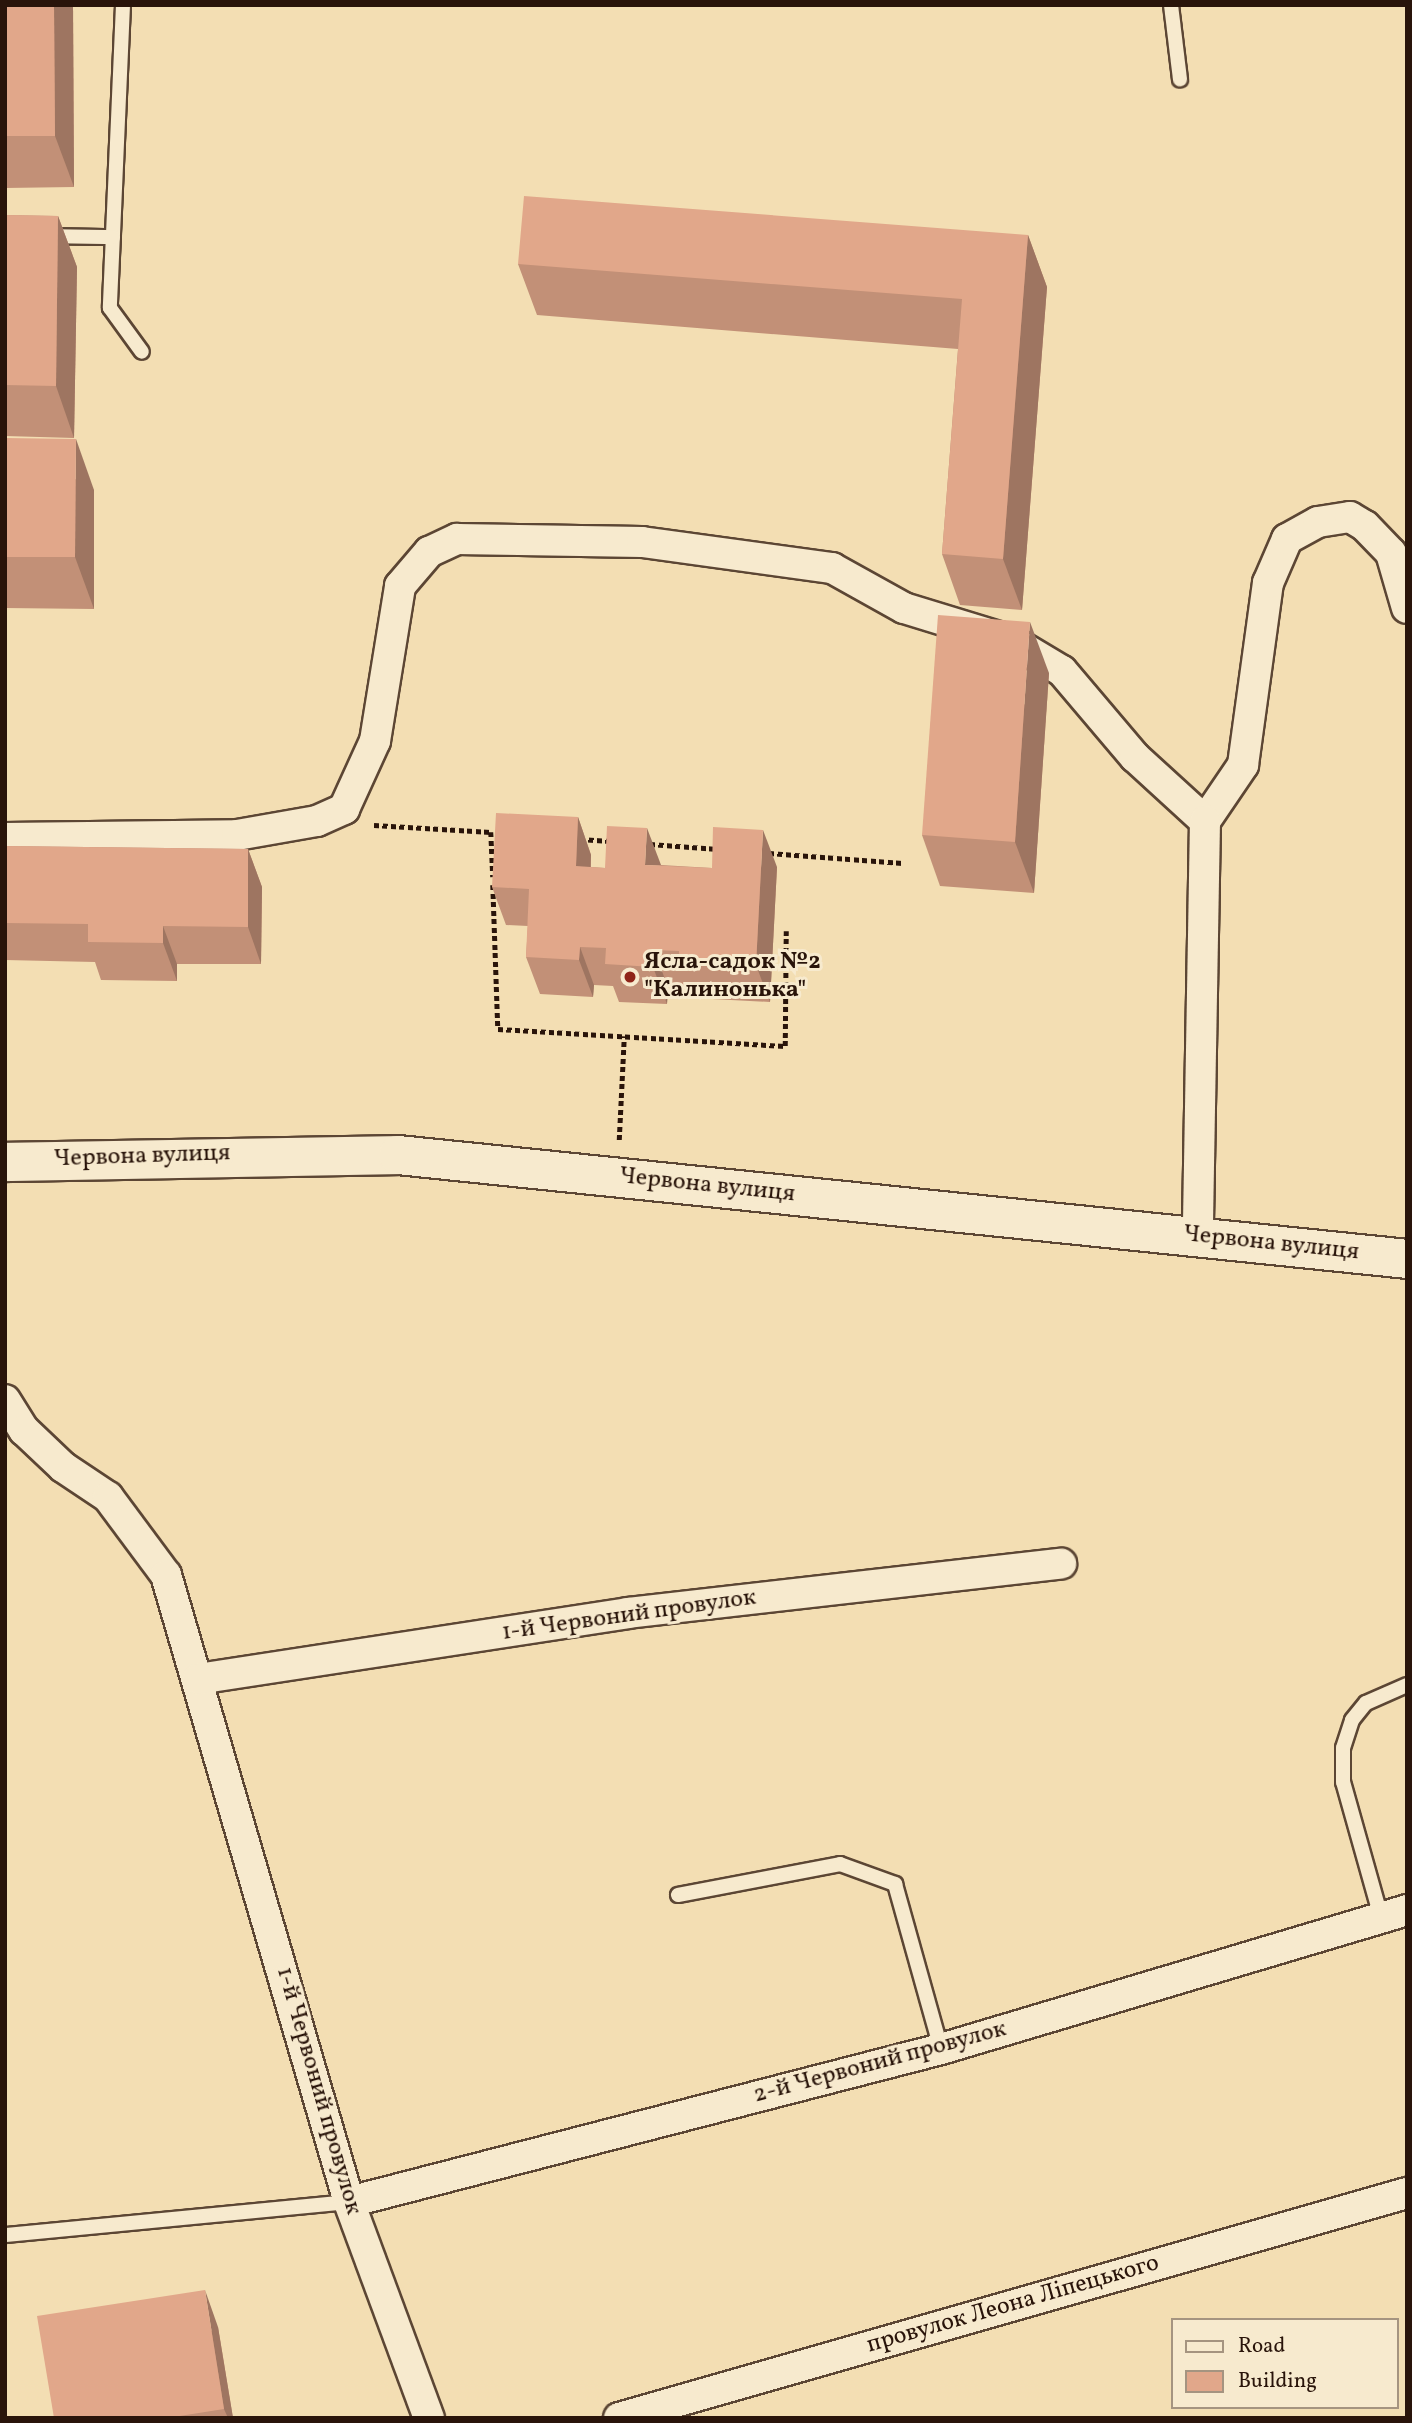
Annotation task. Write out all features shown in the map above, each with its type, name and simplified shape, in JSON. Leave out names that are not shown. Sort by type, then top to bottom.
[{"type":"main road","name":"Червона вулиця","points":[[5,1162],[398,1154],[1407,1259]]},
{"type":"street","points":[[1198,1236],[1205,821],[1243,765],[1268,583],[1287,539],[1318,522],[1350,517],[1365,526],[1391,553],[1407,608]]},
{"type":"street","points":[[5,838],[237,835],[317,821],[344,809],[375,741],[400,586],[429,552],[457,539],[642,542],[832,568],[904,608],[1012,641],[1062,671],[1135,757],[1205,821]]},
{"type":"street","name":"1-й Червоний провулок","points":[[5,1400],[24,1430],[63,1467],[108,1497],[140,1532],[166,1575],[349,2202],[429,2418]]},
{"type":"street","name":"1-й Червоний провулок","points":[[198,1679],[628,1613],[1060,1564]]},
{"type":"street","name":"2-й Червоний провулок","points":[[349,2202],[941,2049],[1394,1914]]},
{"type":"street","name":"провулок Леона Ліпецького","points":[[619,2418],[1407,2193]]},
{"type":"lane","points":[[122,5],[110,308],[142,352]]},
{"type":"lane","points":[[1171,5],[1180,79]]},
{"type":"lane","points":[[32,236],[113,237]]},
{"type":"lane","points":[[1394,1914],[1343,1782],[1343,1748],[1352,1720],[1366,1703],[1407,1685]]},
{"type":"lane","points":[[678,1895],[840,1864],[895,1884],[941,2049]]},
{"type":"lane","points":[[5,2235],[349,2202]]},
{"type":"path","points":[[317,821],[505,833]]},
{"type":"path","points":[[491,832],[498,1029],[785,1046],[786,931]]},
{"type":"path","points":[[573,838],[614,841]]},
{"type":"path","points":[[641,843],[722,849]]},
{"type":"path","points":[[763,853],[903,863]]},
{"type":"path","points":[[619,1147],[624,1036]]},
{"type":"building","points":[[5,5],[54,5],[55,136],[5,136]]},
{"type":"building","points":[[524,196],[1028,235],[1003,559],[942,554],[962,299],[518,264]]},
{"type":"building","points":[[5,215],[58,216],[56,386],[5,385]]},
{"type":"building","points":[[5,438],[76,439],[75,557],[5,557]]},
{"type":"building","points":[[938,615],[1030,622],[1015,842],[922,835]]},
{"type":"building","points":[[496,813],[578,817],[576,866],[605,868],[607,826],[647,828],[645,865],[712,868],[713,827],[763,830],[756,965],[679,961],[679,951],[654,950],[653,967],[605,964],[606,948],[580,947],[579,960],[526,957],[529,889],[492,887]]},
{"type":"building","points":[[5,846],[248,849],[248,927],[163,926],[163,943],[88,942],[88,924],[5,923]]},
{"type":"building","points":[[205,2290],[224,2409],[167,2418],[54,2418],[37,2316]]},
{"type":"place","name":"Ясла-садок №2 \"Калинонька\"","points":[[630,977]]}]
